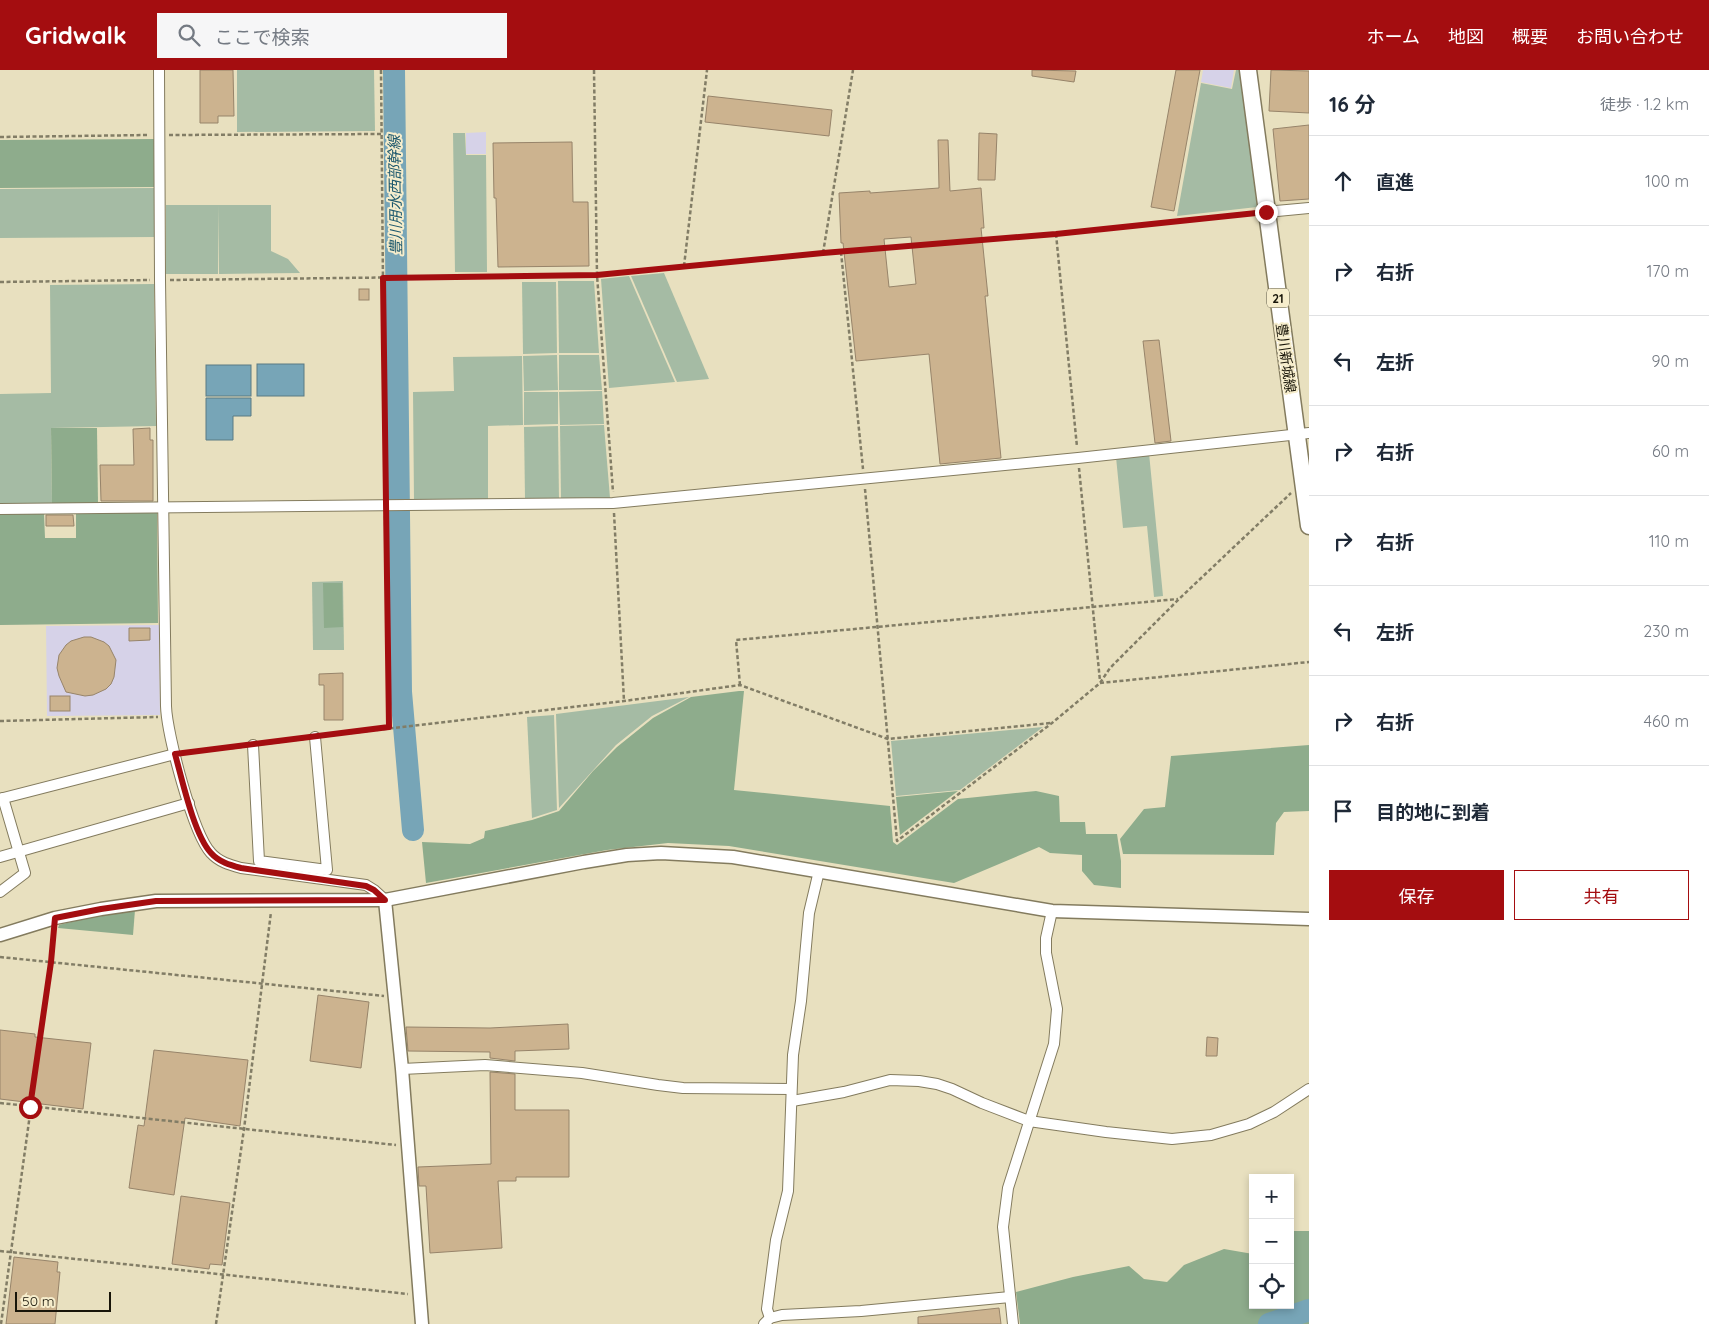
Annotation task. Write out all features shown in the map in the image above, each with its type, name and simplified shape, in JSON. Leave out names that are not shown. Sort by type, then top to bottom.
[{"type":"main road","name":"豊川新城線","points":[[1248,70],[1266,212],[1303,433],[1304,481],[1309,526]]},
{"type":"street","points":[[159,70],[166,717],[189,803],[202,840],[210,852],[228,865],[366,886],[374,890],[385,900],[402,1069],[422,1324]]},
{"type":"street","points":[[1266,212],[1309,208]]},
{"type":"street","points":[[0,509],[613,504],[1078,458],[1303,433]]},
{"type":"street","points":[[253,745],[260,861],[327,870],[315,737]]},
{"type":"street","points":[[0,892],[25,873],[2,798],[175,754]]},
{"type":"street","points":[[0,857],[189,803]]},
{"type":"street","points":[[0,935],[55,918],[156,901],[385,900],[584,862],[661,852],[733,857],[1052,912],[1309,919]]},
{"type":"street","points":[[819,871],[809,913],[801,1000],[793,1055],[790,1175],[776,1240],[767,1321],[782,1314],[861,1311],[1010,1296]]},
{"type":"street","points":[[1013,1324],[1004,1244],[1004,1208],[1008,1188],[1054,1044],[1057,1028],[1056,999],[1046,953],[1046,938],[1052,912]]},
{"type":"street","points":[[402,1069],[485,1065],[582,1073],[683,1088],[791,1089]]},
{"type":"street","points":[[792,1101],[844,1092],[890,1080],[919,1081],[952,1089],[1029,1121],[1106,1132],[1192,1138],[1228,1131],[1249,1124],[1274,1112],[1309,1089]]},
{"type":"path","points":[[381,70],[388,505],[389,727]]},
{"type":"path","points":[[594,70],[597,275],[624,701]]},
{"type":"path","points":[[684,266],[706,70]]},
{"type":"path","points":[[823,253],[852,70]]},
{"type":"path","points":[[0,137],[383,134]]},
{"type":"path","points":[[0,282],[597,275],[823,253],[1066,233],[1266,212]]},
{"type":"path","points":[[841,252],[864,478],[897,841],[1052,723],[1100,683],[1110,668],[1179,599],[1304,481]]},
{"type":"path","points":[[740,685],[736,640],[1179,599]]},
{"type":"path","points":[[1100,683],[1309,662]]},
{"type":"path","points":[[175,754],[389,727],[416,726],[624,701],[740,685],[888,739],[1052,723]]},
{"type":"path","points":[[0,721],[166,717]]},
{"type":"path","points":[[216,1324],[244,1129],[272,901]]},
{"type":"path","points":[[0,1324],[51,962],[55,918]]},
{"type":"path","points":[[0,957],[395,997]]},
{"type":"path","points":[[0,1104],[408,1147]]},
{"type":"path","points":[[0,1251],[419,1295]]},
{"type":"shaded area","points":[[1203,70],[1234,70],[1231,88],[1201,82]]},
{"type":"shaded area","points":[[486,132],[486,154],[466,154],[466,133]]},
{"type":"shaded area","points":[[159,625],[160,715],[47,716],[46,626]]},
{"type":"green space","points":[[237,70],[374,70],[375,131],[237,132]]},
{"type":"green space","points":[[1236,70],[1240,70],[1257,207],[1177,216],[1201,83],[1232,89]]},
{"type":"green space","points":[[453,133],[465,133],[466,155],[486,155],[487,272],[455,272]]},
{"type":"green space","points":[[154,139],[154,187],[0,188],[0,140]]},
{"type":"green space","points":[[154,188],[155,237],[0,238],[0,189]]},
{"type":"green space","points":[[166,205],[218,205],[218,274],[166,274]]},
{"type":"green space","points":[[218,205],[271,205],[271,251],[288,259],[300,273],[219,274]]},
{"type":"green space","points":[[664,273],[709,379],[677,382],[631,276]]},
{"type":"green space","points":[[629,276],[675,382],[609,388],[601,279]]},
{"type":"green space","points":[[558,281],[594,281],[599,353],[559,353]]},
{"type":"green space","points":[[522,282],[556,282],[557,353],[523,354]]},
{"type":"green space","points":[[154,284],[156,426],[51,428],[52,504],[0,505],[0,394],[51,393],[50,285]]},
{"type":"green space","points":[[557,355],[558,390],[524,391],[523,356]]},
{"type":"green space","points":[[559,355],[599,355],[602,390],[559,390]]},
{"type":"green space","points":[[522,356],[523,425],[488,426],[488,500],[414,501],[413,392],[454,391],[453,357]]},
{"type":"green space","points":[[602,391],[604,424],[560,425],[559,392]]},
{"type":"green space","points":[[524,392],[558,392],[558,424],[524,425]]},
{"type":"green space","points":[[604,425],[610,498],[561,499],[560,426]]},
{"type":"green space","points":[[558,426],[559,499],[525,499],[524,427]]},
{"type":"green space","points":[[51,428],[97,428],[98,504],[52,504]]},
{"type":"green space","points":[[1149,453],[1163,596],[1154,597],[1147,526],[1123,528],[1116,457]]},
{"type":"green space","points":[[76,513],[157,513],[158,623],[0,625],[0,514],[44,514],[45,538],[76,538]]},
{"type":"green space","points":[[343,581],[344,650],[313,650],[312,582]]},
{"type":"green space","points":[[323,583],[342,583],[343,627],[324,628]]},
{"type":"green space","points":[[744,691],[734,790],[890,806],[893,842],[897,845],[958,799],[1036,791],[1059,796],[1060,822],[1085,822],[1086,834],[1117,834],[1121,861],[1121,888],[1094,885],[1082,871],[1082,855],[1050,853],[1039,847],[954,883],[729,846],[668,843],[607,850],[426,883],[422,842],[470,844],[484,838],[485,831],[532,820],[559,811],[593,771],[617,747],[653,718],[691,697]]},
{"type":"green space","points":[[689,697],[652,716],[616,745],[559,808],[556,714]]},
{"type":"green space","points":[[554,715],[557,810],[532,818],[527,717]]},
{"type":"green space","points":[[1043,727],[960,790],[896,796],[891,741]]},
{"type":"green space","points":[[1309,745],[1309,811],[1284,812],[1276,823],[1274,855],[1123,854],[1120,839],[1144,809],[1165,807],[1171,756]]},
{"type":"green space","points":[[958,791],[900,835],[896,797]]},
{"type":"green space","points":[[135,910],[133,935],[58,928],[59,925],[78,920]]},
{"type":"green space","points":[[1294,1231],[1309,1231],[1309,1324],[1020,1324],[1016,1292],[1073,1277],[1129,1266],[1144,1279],[1167,1282],[1184,1265],[1224,1249],[1249,1253],[1249,1309],[1294,1309]]},
{"type":"water","points":[[257,364],[304,364],[304,396],[257,396]]},
{"type":"water","points":[[206,365],[251,365],[251,396],[206,396]]},
{"type":"water","points":[[206,398],[251,398],[251,416],[233,416],[233,440],[206,440]]},
{"type":"building","points":[[200,70],[233,70],[234,116],[218,116],[218,123],[200,123]]},
{"type":"building","points":[[1032,70],[1076,71],[1074,82],[1032,76]]},
{"type":"building","points":[[1176,70],[1200,70],[1174,211],[1151,207]]},
{"type":"building","points":[[1271,70],[1309,71],[1309,113],[1269,111]]},
{"type":"building","points":[[708,96],[832,110],[829,136],[705,122]]},
{"type":"building","points":[[1309,125],[1309,199],[1280,201],[1273,129]]},
{"type":"building","points":[[979,133],[997,134],[995,180],[978,180]]},
{"type":"building","points":[[938,140],[948,140],[950,191],[981,188],[984,228],[981,228],[988,296],[985,296],[1001,458],[940,464],[929,354],[856,361],[843,243],[841,243],[839,193],[870,191],[870,193],[939,188]],"holes":[[[911,237],[916,284],[889,287],[884,239]]]},
{"type":"building","points":[[572,142],[573,202],[588,202],[589,266],[498,267],[493,143]]},
{"type":"building","points":[[359,289],[369,289],[369,300],[359,300]]},
{"type":"building","points":[[1159,340],[1171,441],[1155,443],[1143,341]]},
{"type":"building","points":[[150,428],[150,440],[153,440],[153,501],[101,501],[100,465],[134,465],[133,429]]},
{"type":"building","points":[[46,515],[73,515],[74,526],[46,526]]},
{"type":"building","points":[[129,628],[150,628],[150,640],[129,641]]},
{"type":"building","points":[[91,637],[104,642],[109,646],[116,660],[114,677],[111,684],[106,689],[93,695],[85,696],[66,692],[57,668],[59,655],[66,645],[71,641]]},
{"type":"building","points":[[343,673],[343,720],[324,720],[324,685],[319,685],[319,674]]},
{"type":"building","points":[[50,696],[70,696],[70,711],[50,711]]},
{"type":"building","points":[[318,995],[369,1002],[361,1068],[310,1061]]},
{"type":"building","points":[[568,1024],[569,1049],[515,1051],[515,1061],[490,1058],[490,1052],[408,1051],[406,1027],[490,1028]]},
{"type":"building","points":[[0,1030],[35,1034],[35,1037],[91,1043],[83,1109],[0,1099]]},
{"type":"building","points":[[1207,1037],[1218,1038],[1217,1056],[1206,1056]]},
{"type":"building","points":[[154,1050],[248,1060],[240,1126],[185,1118],[174,1195],[129,1188],[138,1125],[144,1126]]},
{"type":"building","points":[[490,1072],[515,1074],[515,1110],[569,1110],[569,1177],[516,1177],[516,1181],[498,1181],[502,1248],[430,1253],[426,1186],[419,1186],[418,1167],[491,1164]]},
{"type":"building","points":[[181,1196],[230,1203],[222,1265],[210,1264],[209,1269],[172,1264]]},
{"type":"building","points":[[14,1257],[58,1262],[57,1272],[60,1272],[55,1324],[6,1324]]},
{"type":"building","points":[[999,1308],[1001,1324],[918,1324],[918,1317]]},
{"type":"waterway","name":"豊川用水西部幹線","points":[[394,70],[401,692],[413,830]]},
{"type":"waterway","points":[[1269,1324],[1309,1310]]},
{"type":"route","points":[[30,1107],[51,962],[55,918],[156,901],[385,900],[374,890],[356,883],[241,868],[228,865],[218,859],[210,852],[202,840],[175,754],[389,727],[383,278],[597,275],[823,253],[1056,234],[1266,212]]}]
